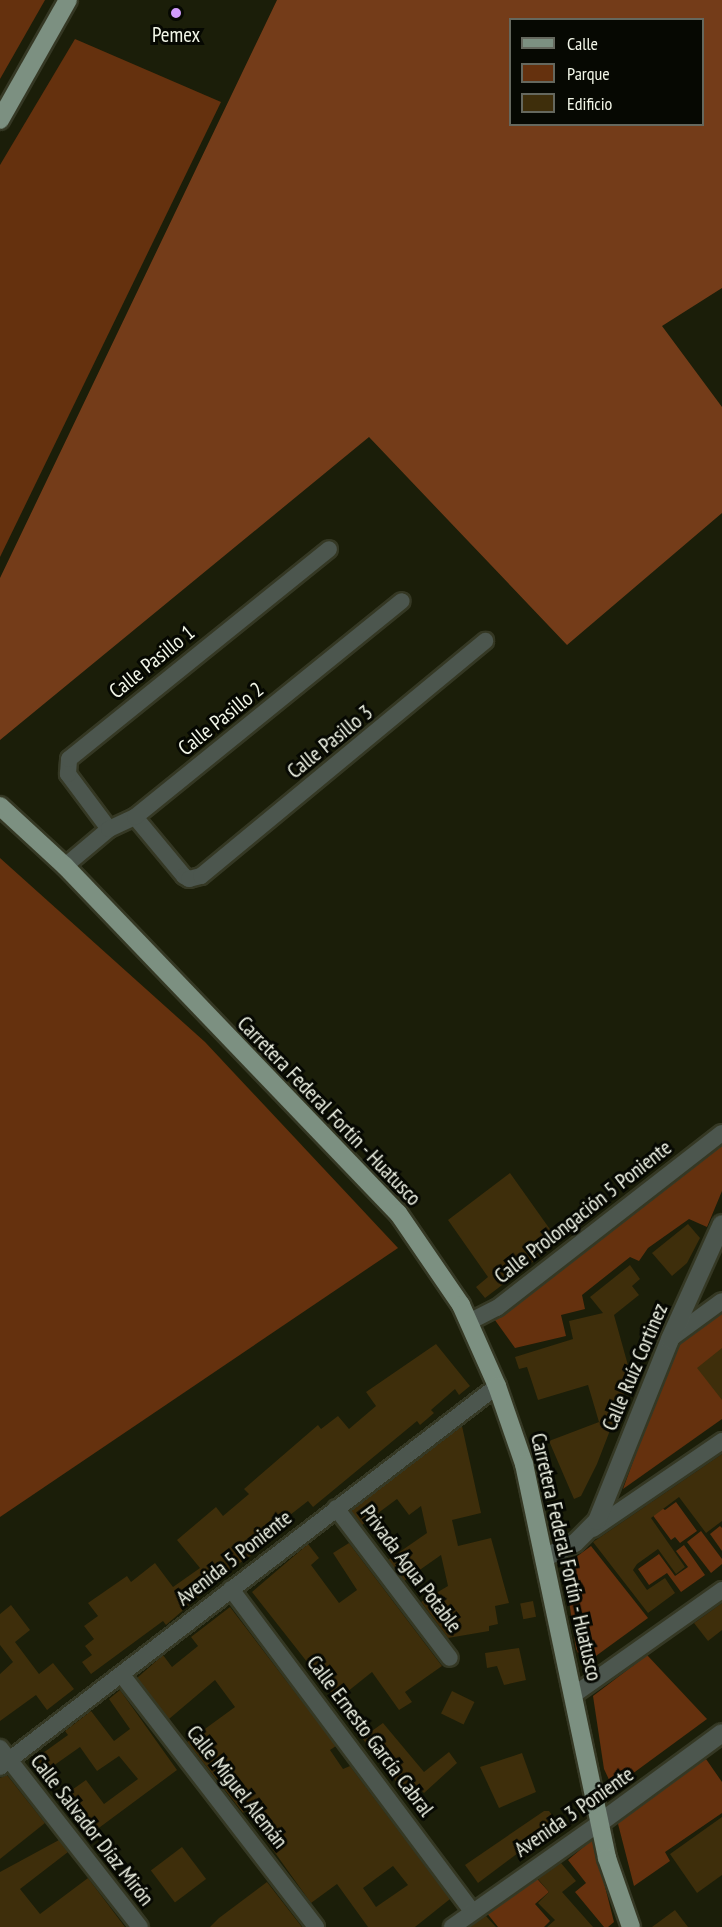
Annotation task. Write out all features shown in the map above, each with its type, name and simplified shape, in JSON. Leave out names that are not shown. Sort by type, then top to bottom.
[{"type":"main road","points":[[0,120],[68,0]]},
{"type":"main road","name":"Carretera Federal Fortín - Huatusco","points":[[0,806],[65,866],[398,1213],[469,1322],[498,1386],[524,1464],[575,1694],[607,1858],[631,1927]]},
{"type":"street","name":"Calle Pasillo 1","points":[[109,829],[68,774],[69,759],[329,549]]},
{"type":"street","name":"Calle Pasillo 2","points":[[65,866],[109,829],[135,817],[402,601]]},
{"type":"street","name":"Calle Pasillo 3","points":[[135,817],[184,876],[189,879],[201,876],[485,641]]},
{"type":"street","name":"Calle Prolongación 5 Poniente","points":[[469,1322],[496,1308],[722,1133]]},
{"type":"street","name":"Calle Ruíz Cortinez","points":[[593,1529],[670,1339],[722,1224]]},
{"type":"street","points":[[670,1339],[722,1301]]},
{"type":"street","name":"Avenida 5 Poniente","points":[[3,1758],[122,1675],[336,1508],[498,1386]]},
{"type":"street","points":[[546,1557],[593,1529],[722,1442]]},
{"type":"street","name":"Privada Agua Potable","points":[[336,1508],[450,1658]]},
{"type":"street","name":"Calle Ernesto García Cabral","points":[[231,1589],[472,1911]]},
{"type":"street","points":[[575,1694],[722,1590]]},
{"type":"street","name":"Calle Miguel Alemán","points":[[122,1675],[316,1927]]},
{"type":"street","name":"Avenida 3 Poniente","points":[[452,1927],[722,1733]]},
{"type":"street","name":"Calle Salvador Díaz Mirón","points":[[3,1758],[140,1927]]},
{"type":"green space","points":[[0,0],[45,0],[0,79]]},
{"type":"green space","points":[[75,39],[221,102],[0,557],[0,165]]},
{"type":"green space","points":[[0,858],[205,1042],[398,1248],[0,1517]]},
{"type":"green space","points":[[722,1145],[722,1191],[707,1227],[689,1219],[648,1248],[639,1261],[630,1257],[582,1295],[585,1309],[561,1315],[566,1336],[515,1348],[492,1316]]},
{"type":"green space","points":[[722,1310],[722,1419],[623,1489],[676,1343]]},
{"type":"green space","points":[[652,1502],[665,1510],[676,1502],[697,1531],[680,1543],[675,1537],[671,1540],[646,1506]]},
{"type":"green space","points":[[720,1526],[722,1528],[722,1551],[710,1534]]},
{"type":"green space","points":[[701,1531],[722,1559],[722,1564],[711,1573],[687,1542]]},
{"type":"green space","points":[[684,1545],[705,1575],[681,1592],[667,1573],[649,1585],[638,1569],[659,1554],[675,1576],[688,1567],[676,1551]]},
{"type":"green space","points":[[591,1546],[648,1618],[589,1661],[580,1657],[576,1649],[564,1566]]},
{"type":"green space","points":[[647,1655],[707,1719],[613,1788],[604,1769],[593,1696]]},
{"type":"green space","points":[[706,1759],[722,1782],[722,1813],[665,1852],[670,1861],[634,1886],[617,1820]]},
{"type":"green space","points":[[593,1839],[614,1922],[608,1927],[604,1927],[575,1892],[586,1883],[568,1860]]},
{"type":"green space","points":[[531,1872],[549,1892],[535,1904],[550,1921],[544,1927],[498,1927],[486,1912]]},
{"type":"shaded area","points":[[277,0],[722,0],[722,288],[662,326],[722,407],[722,513],[567,645],[369,437],[0,740],[0,578]]},
{"type":"building","points":[[510,1173],[559,1242],[485,1298],[476,1287],[488,1277],[448,1220]]},
{"type":"building","points":[[688,1224],[700,1238],[687,1263],[672,1276],[652,1253]]},
{"type":"building","points":[[630,1265],[640,1279],[632,1286],[639,1295],[614,1315],[631,1376],[597,1464],[581,1496],[574,1499],[549,1441],[599,1422],[588,1385],[538,1400],[527,1367],[519,1369],[515,1357],[573,1339],[569,1321],[603,1313],[590,1297]]},
{"type":"building","points":[[436,1344],[470,1386],[459,1395],[455,1389],[431,1410],[434,1413],[420,1425],[417,1421],[313,1507],[308,1501],[290,1515],[287,1511],[260,1534],[268,1544],[231,1569],[166,1625],[163,1621],[91,1674],[82,1662],[92,1655],[85,1646],[94,1639],[84,1626],[98,1616],[88,1603],[127,1576],[131,1582],[155,1563],[173,1587],[200,1568],[177,1540],[216,1507],[223,1516],[249,1494],[244,1489],[318,1425],[321,1429],[338,1416],[349,1429],[376,1406],[366,1392]]},
{"type":"building","points":[[722,1348],[722,1400],[697,1368]]},
{"type":"building","points":[[462,1426],[481,1513],[452,1520],[458,1546],[491,1538],[509,1603],[495,1606],[498,1624],[489,1626],[489,1631],[448,1638],[421,1602],[448,1586],[441,1555],[404,1581],[388,1560],[427,1533],[421,1506],[409,1515],[397,1499],[362,1525],[351,1511]]},
{"type":"building","points":[[722,1454],[722,1521],[706,1533],[679,1497],[651,1518],[685,1567],[676,1574],[658,1549],[637,1564],[633,1570],[647,1590],[665,1578],[675,1593],[648,1613],[593,1542]]},
{"type":"building","points":[[349,1543],[442,1666],[405,1692],[412,1702],[399,1710],[372,1672],[337,1700],[252,1592],[308,1544],[319,1558],[311,1565],[339,1603],[357,1590],[333,1553]]},
{"type":"building","points":[[533,1601],[536,1617],[523,1619],[520,1603]]},
{"type":"building","points":[[722,1603],[722,1630],[708,1641],[694,1623]]},
{"type":"building","points":[[11,1605],[30,1630],[15,1642],[39,1674],[53,1663],[74,1689],[47,1710],[36,1695],[0,1721],[0,1674],[13,1662],[0,1645],[0,1614]]},
{"type":"building","points":[[230,1607],[336,1746],[330,1750],[343,1769],[350,1766],[450,1899],[415,1927],[368,1927],[337,1884],[311,1903],[245,1811],[243,1813],[187,1742],[235,1707],[215,1680],[169,1719],[137,1678],[163,1655],[172,1667],[198,1646],[191,1637]],"holes":[[[393,1866],[408,1885],[376,1907],[363,1888]]]},
{"type":"building","points":[[519,1648],[526,1680],[504,1685],[497,1666],[487,1668],[485,1653]]},
{"type":"building","points":[[120,1690],[177,1770],[88,1836],[59,1799],[86,1780],[104,1804],[138,1779],[119,1756],[97,1771],[80,1747],[46,1771],[36,1758],[68,1735],[65,1731],[91,1711],[114,1741],[130,1729],[109,1699]]},
{"type":"building","points":[[452,1691],[474,1702],[464,1724],[441,1713]]},
{"type":"building","points":[[383,1723],[424,1772],[449,1752],[457,1763],[424,1793],[419,1788],[408,1797],[362,1738]]},
{"type":"building","points":[[522,1753],[536,1792],[499,1808],[480,1767]]},
{"type":"building","points":[[7,1775],[45,1823],[0,1859],[0,1778]]},
{"type":"building","points":[[544,1811],[549,1811],[558,1823],[478,1883],[465,1865]]},
{"type":"building","points":[[722,1817],[722,1875],[697,1893],[670,1854]]},
{"type":"building","points":[[59,1840],[68,1852],[20,1889],[40,1914],[88,1878],[125,1927],[0,1927],[0,1872]]},
{"type":"building","points":[[182,1847],[206,1879],[175,1902],[151,1870]]},
{"type":"building","points":[[561,1863],[576,1881],[562,1892],[593,1927],[547,1927],[555,1920],[538,1903],[549,1892],[538,1879]]},
{"type":"building","points":[[267,1882],[302,1927],[210,1927],[219,1918]]},
{"type":"building","points":[[675,1910],[688,1927],[652,1927]]},
{"type":"building","points":[[486,1916],[496,1927],[470,1927]]},
{"type":"place","name":"Pemex","points":[[176,13]]}]
